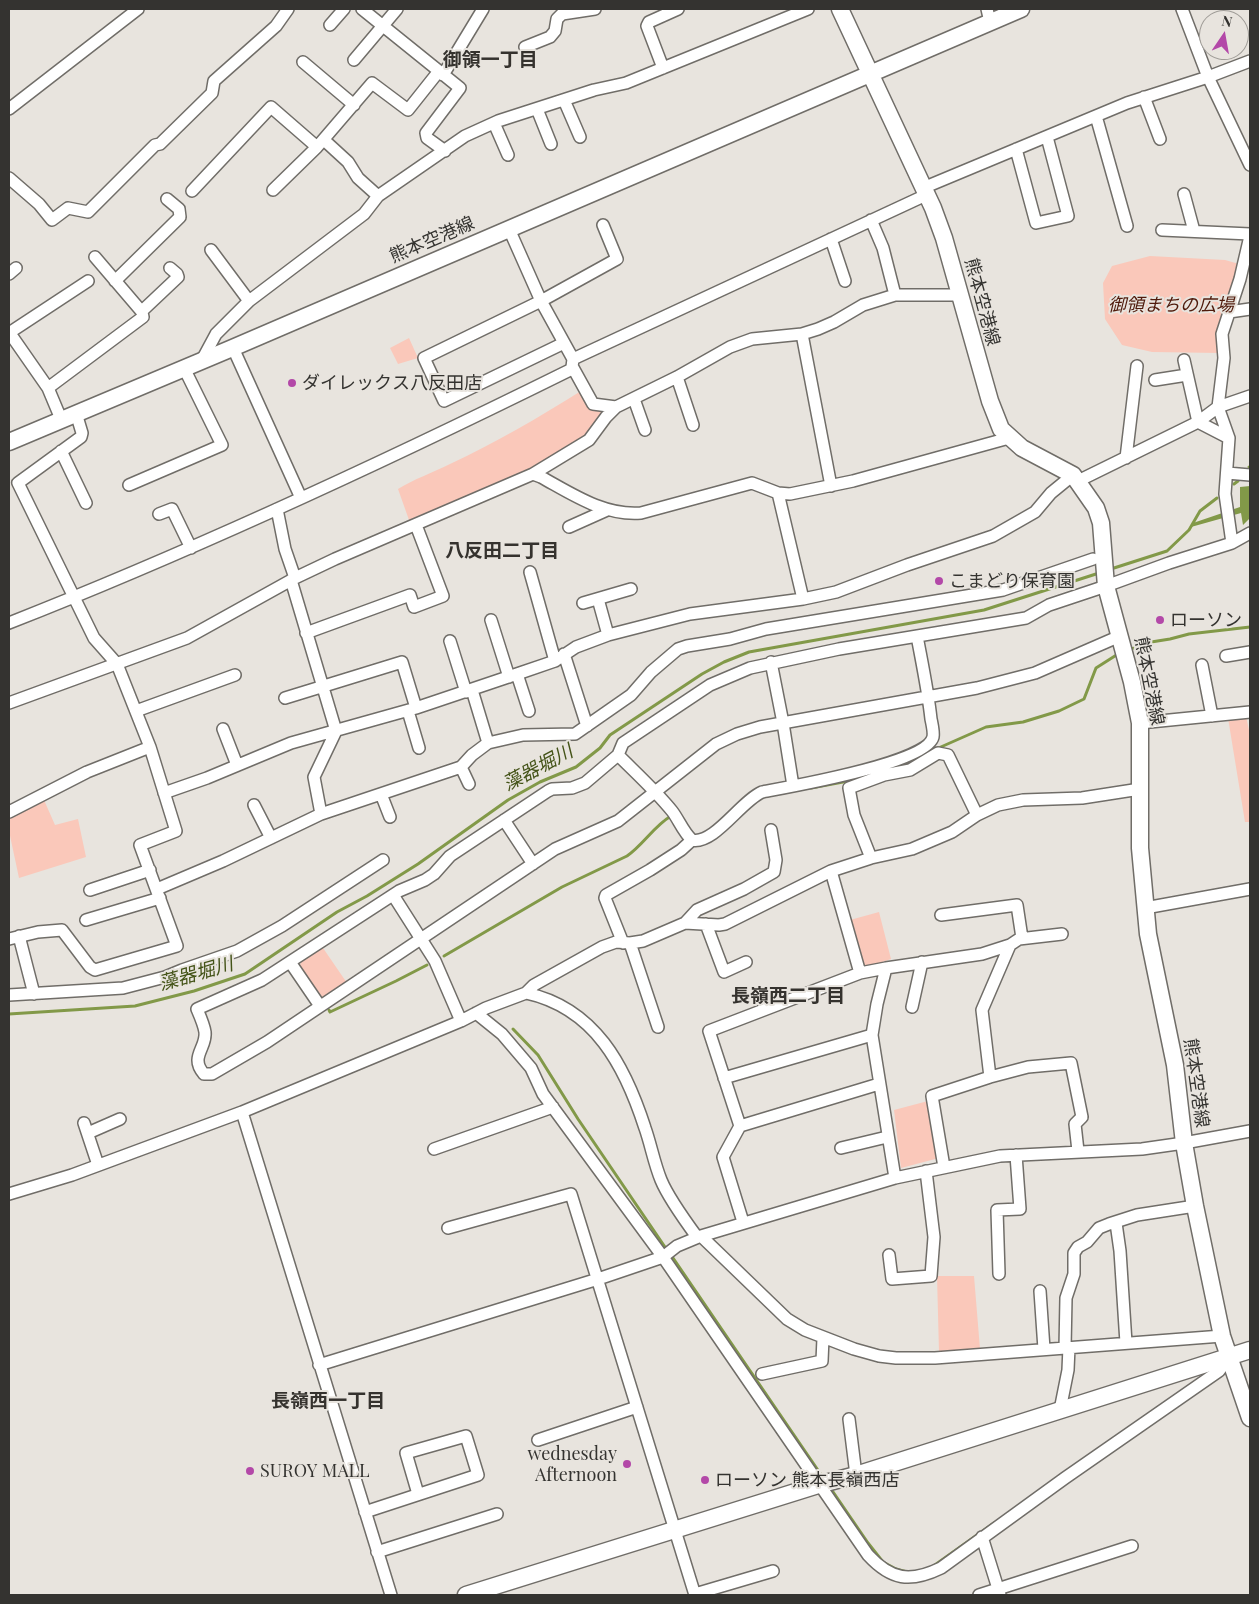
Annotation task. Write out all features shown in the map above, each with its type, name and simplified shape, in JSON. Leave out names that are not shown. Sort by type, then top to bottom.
[{"type":"main road","points":[[840,9],[870,74]]},
{"type":"main road","name":"熊本空港線","points":[[9,442],[233,348],[508,228],[870,74],[989,15],[1021,9]]},
{"type":"main road","name":"熊本空港線","points":[[870,74],[925,191],[944,238],[990,401],[1001,428],[1009,438],[1022,448],[1075,478],[1096,508],[1101,523],[1106,586],[1132,682],[1140,723],[1140,848],[1148,934],[1175,1065],[1184,1143],[1195,1206],[1222,1336],[1250,1418]]},
{"type":"main road","points":[[466,1595],[818,1485],[856,1475],[1250,1350]]},
{"type":"street","points":[[9,109],[138,9]]},
{"type":"street","points":[[9,178],[39,204],[52,220],[68,208],[88,212],[155,145],[160,144],[212,93],[214,81],[276,26],[288,9]]},
{"type":"street","points":[[330,25],[344,9]]},
{"type":"street","points":[[362,9],[460,88],[425,135],[445,151]]},
{"type":"street","points":[[354,60],[398,9]]},
{"type":"street","points":[[274,190],[321,144],[372,83],[408,110],[441,73],[484,9]]},
{"type":"street","points":[[525,47],[550,37],[555,31],[557,19],[562,14],[595,9]]},
{"type":"street","points":[[202,360],[216,334],[249,301],[364,214],[378,196],[466,136],[494,123],[564,100],[626,83],[808,9]]},
{"type":"street","points":[[1182,9],[1208,77],[1250,165]]},
{"type":"street","points":[[663,68],[647,26],[649,22],[673,10]]},
{"type":"street","points":[[9,623],[191,548],[430,439],[570,370],[572,363],[871,220],[925,191],[1016,149],[1144,97],[1208,77],[1250,61]]},
{"type":"street","points":[[303,62],[354,106]]},
{"type":"street","points":[[1144,97],[1160,139]]},
{"type":"street","points":[[564,100],[580,137]]},
{"type":"street","points":[[192,191],[271,107],[350,164],[358,178],[378,196]]},
{"type":"street","points":[[537,109],[551,144]]},
{"type":"street","points":[[1096,116],[1127,226]]},
{"type":"street","points":[[494,123],[508,155]]},
{"type":"street","points":[[1016,149],[1036,223],[1068,216],[1047,137]]},
{"type":"street","points":[[1183,194],[1194,232]]},
{"type":"street","points":[[115,281],[179,219],[179,209],[167,199]]},
{"type":"street","points":[[871,220],[883,248],[895,295]]},
{"type":"street","points":[[564,343],[444,401],[424,358],[541,301],[618,259],[602,225]]},
{"type":"street","points":[[508,228],[541,301],[564,343],[593,404],[616,407]]},
{"type":"street","points":[[1162,230],[1250,235],[1240,279],[1222,334],[1224,358],[1218,407],[1229,438],[1226,494],[1232,543]]},
{"type":"street","points":[[831,239],[845,281]]},
{"type":"street","points":[[211,250],[249,301]]},
{"type":"street","points":[[48,388],[143,317],[142,311],[95,257]]},
{"type":"street","points":[[142,311],[177,277],[177,274],[170,268]]},
{"type":"street","points":[[34,994],[14,938],[38,932],[62,930],[90,967],[95,970],[177,946],[140,845],[176,831],[150,747],[117,664],[94,638],[18,482],[82,436],[9,332],[88,281]]},
{"type":"street","points":[[9,703],[187,638],[293,579],[335,559],[533,474],[589,440],[616,407],[677,377],[721,352],[748,340],[802,334],[834,322],[875,300],[895,295],[960,295]]},
{"type":"street","points":[[1229,312],[1250,309]]},
{"type":"street","points":[[802,334],[831,486]]},
{"type":"street","points":[[233,348],[301,498]]},
{"type":"street","points":[[1184,360],[1198,422],[1229,438]]},
{"type":"street","points":[[1126,458],[1138,366]]},
{"type":"street","points":[[129,485],[222,445],[184,368]]},
{"type":"street","points":[[1155,380],[1187,375]]},
{"type":"street","points":[[677,377],[693,426]]},
{"type":"street","points":[[164,793],[208,778],[291,744],[469,691],[559,657],[590,641],[608,635],[690,614],[803,599],[836,592],[992,536],[1035,512],[1051,493],[1075,478],[1126,458],[1198,422],[1218,407],[1250,396]]},
{"type":"street","points":[[634,399],[645,430]]},
{"type":"street","points":[[533,474],[607,510],[625,514],[641,513],[752,483],[778,493],[790,494],[831,486],[1009,438]]},
{"type":"street","points":[[61,451],[86,503]]},
{"type":"street","points":[[1227,473],[1250,475]]},
{"type":"street","points":[[778,493],[803,599]]},
{"type":"street","points":[[159,514],[172,509],[191,548]]},
{"type":"street","points":[[277,509],[306,633],[324,686],[336,731],[314,777],[321,814]]},
{"type":"street","points":[[569,527],[607,510]]},
{"type":"street","points":[[306,633],[410,595],[414,607],[443,596],[416,525]]},
{"type":"street","points":[[1122,647],[977,688],[755,728],[726,739],[702,754],[618,821],[568,842],[533,864],[267,1042],[212,1074],[204,1074],[200,1070],[197,1056],[205,1033],[197,1009],[262,980],[393,895],[430,877],[450,856],[548,791],[579,786],[592,778],[618,755],[620,746],[627,740],[710,685],[750,668],[771,662],[1026,618],[1048,605],[1106,586],[1169,562],[1232,543],[1250,533]]},
{"type":"street","points":[[86,920],[159,893],[321,814],[461,767],[472,754],[488,743],[523,735],[576,734],[631,696],[664,660],[683,647],[734,638],[766,629],[1003,590],[1093,559]]},
{"type":"street","points":[[530,572],[559,657],[587,726]]},
{"type":"street","points":[[583,603],[631,589]]},
{"type":"street","points":[[598,599],[608,635]]},
{"type":"street","points":[[491,620],[529,712]]},
{"type":"street","points":[[618,755],[656,792],[674,813],[687,836],[692,840],[701,840],[714,832],[754,796],[842,777],[902,758],[926,746],[933,738],[928,696],[917,636]]},
{"type":"street","points":[[450,641],[488,743]]},
{"type":"street","points":[[1226,656],[1250,652]]},
{"type":"street","points":[[285,698],[402,662],[419,748]]},
{"type":"street","points":[[771,662],[794,786]]},
{"type":"street","points":[[1202,665],[1212,716]]},
{"type":"street","points":[[136,711],[236,675]]},
{"type":"street","points":[[1140,723],[1250,712]]},
{"type":"street","points":[[223,729],[237,765]]},
{"type":"street","points":[[9,812],[87,772],[150,747]]},
{"type":"street","points":[[871,858],[854,815],[849,788],[884,774],[910,770],[938,753],[948,756],[977,816]]},
{"type":"street","points":[[461,767],[469,784]]},
{"type":"street","points":[[685,923],[719,925],[728,922],[831,872],[871,858],[912,849],[952,832],[998,805],[1023,800],[1082,798],[1140,789]]},
{"type":"street","points":[[381,794],[390,818]]},
{"type":"street","points":[[254,804],[271,838]]},
{"type":"street","points":[[504,820],[533,864]]},
{"type":"street","points":[[9,1194],[72,1175],[242,1112],[460,1021],[486,1008],[526,993],[534,985],[602,946],[616,942],[643,941],[685,923],[697,910],[744,889],[774,872],[776,860],[771,830]]},
{"type":"street","points":[[658,1027],[627,943],[605,898],[606,895],[681,850],[692,840]]},
{"type":"street","points":[[9,995],[123,988],[165,978],[182,970],[237,951],[282,926],[383,860]]},
{"type":"street","points":[[90,890],[150,870]]},
{"type":"street","points":[[831,872],[860,973]]},
{"type":"street","points":[[1145,908],[1250,889]]},
{"type":"street","points":[[393,895],[435,960],[460,1021]]},
{"type":"street","points":[[941,915],[1017,905],[1022,938]]},
{"type":"street","points":[[706,924],[724,972],[746,962]]},
{"type":"street","points":[[740,1126],[709,1031],[860,973],[982,954],[1010,946],[1022,938],[1062,934]]},
{"type":"street","points":[[990,1077],[982,1010],[1010,946]]},
{"type":"street","points":[[290,962],[320,1006]]},
{"type":"street","points":[[912,1008],[922,962]]},
{"type":"street","points":[[886,968],[872,1035],[895,1178]]},
{"type":"street","points":[[526,993],[541,996],[592,1026],[610,1050],[632,1092],[661,1181],[699,1237],[787,1319],[823,1338],[870,1354],[896,1358],[934,1358],[1222,1336]]},
{"type":"street","points":[[476,1013],[502,1034],[531,1068],[543,1094],[663,1257],[818,1485],[868,1555],[879,1568],[887,1573],[899,1577],[912,1577],[927,1574],[941,1568],[982,1537],[1219,1371],[1228,1356],[1250,1344]]},
{"type":"street","points":[[724,1078],[872,1035]]},
{"type":"street","points":[[944,1167],[932,1096],[1028,1067],[1071,1064],[1082,1116],[1074,1124],[1078,1151]]},
{"type":"street","points":[[743,1222],[723,1157],[740,1126],[879,1084]]},
{"type":"street","points":[[434,1149],[554,1107]]},
{"type":"street","points":[[242,1112],[391,1595]]},
{"type":"street","points":[[98,1165],[86,1128],[120,1119]]},
{"type":"street","points":[[319,1365],[598,1280],[663,1257],[677,1246],[699,1237],[743,1222],[895,1178],[1000,1156],[1142,1148],[1184,1143],[1250,1131]]},
{"type":"street","points":[[841,1148],[888,1137]]},
{"type":"street","points":[[999,1274],[997,1210],[1020,1209],[1016,1155]]},
{"type":"street","points":[[889,1255],[892,1279],[931,1276],[934,1236],[926,1171]]},
{"type":"street","points":[[448,1228],[571,1194],[695,1594],[773,1570]]},
{"type":"street","points":[[1060,1410],[1068,1370],[1065,1311],[1066,1298],[1074,1274],[1074,1253],[1099,1228],[1137,1215],[1195,1206]]},
{"type":"street","points":[[1116,1222],[1120,1251],[1126,1343]]},
{"type":"street","points":[[1040,1292],[1044,1349]]},
{"type":"street","points":[[762,1374],[822,1361],[823,1338]]},
{"type":"street","points":[[538,1440],[637,1407]]},
{"type":"street","points":[[849,1419],[856,1475]]},
{"type":"street","points":[[365,1512],[478,1475],[466,1436],[406,1453],[418,1494]]},
{"type":"street","points":[[377,1552],[497,1514]]},
{"type":"street","points":[[982,1537],[999,1592]]},
{"type":"street","points":[[979,1595],[999,1592],[1132,1546]]},
{"type":"green space","name":"御領まちの広場","points":[[1150,256],[1225,260],[1239,264],[1220,353],[1152,352],[1122,345],[1105,319],[1103,283],[1112,266]]},
{"type":"green space","points":[[409,338],[418,358],[398,364],[390,348]]},
{"type":"green space","points":[[581,391],[590,407],[605,412],[583,438],[546,462],[409,520],[398,489],[500,439]]},
{"type":"green space","points":[[1246,716],[1250,735],[1250,822],[1245,822],[1228,718]]},
{"type":"green space","points":[[44,800],[55,825],[78,819],[86,857],[19,878],[9,831],[10,818]]},
{"type":"green space","points":[[879,912],[891,959],[865,968],[850,920]]},
{"type":"green space","points":[[323,948],[347,983],[326,997],[322,997],[300,966],[301,961]]},
{"type":"green space","points":[[928,1101],[939,1158],[901,1168],[894,1110]]},
{"type":"green space","points":[[937,1276],[974,1276],[980,1349],[939,1352]]},
{"type":"shaded area","points":[[1250,486],[1250,518],[1243,525],[1241,513],[1191,527],[1193,523],[1240,507],[1240,487]]},
{"type":"waterway","name":"藻器堀川","points":[[1234,484],[1238,481]]},
{"type":"waterway","name":"藻器堀川","points":[[1114,568],[1167,551],[1189,530],[1200,511],[1217,498]]},
{"type":"waterway","name":"藻器堀川","points":[[9,1014],[135,1006],[194,991],[245,974],[337,912],[367,896],[418,864],[508,800],[540,782],[576,767],[600,748],[610,735],[702,674],[724,662],[749,652],[984,610],[1096,574]]},
{"type":"waterway","points":[[1129,650],[1145,643],[1189,634],[1250,627]]},
{"type":"waterway","points":[[934,750],[986,727],[1023,722],[1059,711],[1084,699],[1096,668],[1118,654]]},
{"type":"waterway","points":[[909,761],[927,754]]},
{"type":"waterway","points":[[811,788],[859,779]]},
{"type":"waterway","points":[[444,956],[562,887],[627,856],[671,816]]},
{"type":"waterway","points":[[329,1010],[330,1012],[427,965]]},
{"type":"waterway","points":[[513,1029],[538,1055],[578,1119],[667,1250]]},
{"type":"waterway","points":[[671,1255],[824,1479]]},
{"type":"waterway","points":[[829,1486],[883,1562],[907,1572]]},
{"type":"waterway","points":[[932,1567],[994,1523]]},
{"type":"place","name":"ダイレックス八反田店","points":[[292,383]]},
{"type":"place","name":"こまどり保育園","points":[[939,581]]},
{"type":"place","name":"ローソン","points":[[1160,620]]},
{"type":"place","name":"wednesday Afternoon","points":[[627,1464]]},
{"type":"place","name":"SUROY MALL","points":[[250,1471]]},
{"type":"place","name":"ローソン 熊本長嶺西店","points":[[705,1480]]},
{"type":"district","name":"御領一丁目","points":[[490,60]]},
{"type":"district","name":"八反田二丁目","points":[[502,551]]},
{"type":"district","name":"長嶺西二丁目","points":[[788,996]]},
{"type":"district","name":"長嶺西一丁目","points":[[328,1401]]}]
